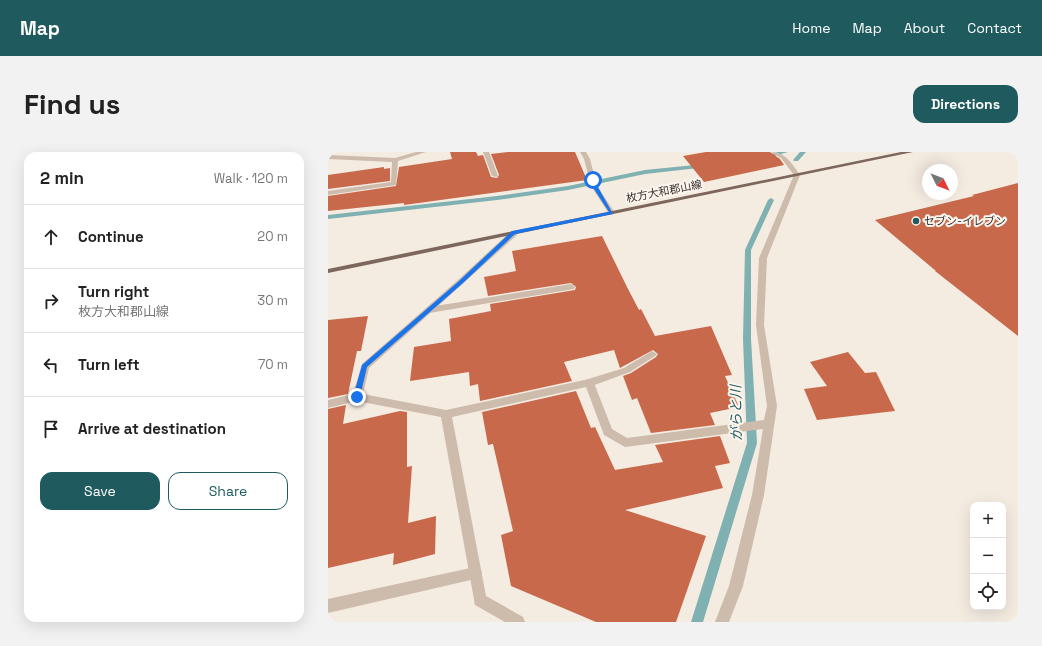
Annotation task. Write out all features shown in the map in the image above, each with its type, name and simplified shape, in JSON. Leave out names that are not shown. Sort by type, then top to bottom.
[{"type":"main road","name":"枚方大和郡山線","points":[[328,271],[910,152]]},
{"type":"street","points":[[328,157],[395,160],[423,152]]},
{"type":"street","points":[[486,152],[494,176]]},
{"type":"street","points":[[582,152],[587,159],[594,183],[611,213]]},
{"type":"street","points":[[722,622],[736,586],[758,495],[764,425],[772,406],[760,325],[762,258],[797,176],[783,157],[774,152]]},
{"type":"street","points":[[328,193],[394,184],[395,160]]},
{"type":"street","points":[[357,397],[365,366],[514,232]]},
{"type":"street","points":[[429,310],[571,287]]},
{"type":"street","points":[[328,404],[357,397],[446,414],[589,383],[626,370],[652,354]]},
{"type":"street","points":[[589,383],[608,432],[625,443],[764,425]]},
{"type":"street","points":[[446,414],[480,600],[518,622]]},
{"type":"street","points":[[328,606],[475,573]]},
{"type":"building","points":[[450,152],[476,152],[478,156],[483,155],[491,177],[497,178],[499,175],[491,154],[508,152],[575,152],[587,180],[404,205],[404,203],[328,211],[328,196],[396,186],[399,167],[452,159]]},
{"type":"building","points":[[706,152],[770,152],[780,159],[784,165],[704,182],[683,156]]},
{"type":"building","points":[[384,167],[384,169],[390,168],[390,181],[328,189],[328,175]]},
{"type":"building","points":[[1018,183],[1018,336],[935,271],[875,220],[974,196],[972,195]]},
{"type":"building","points":[[602,236],[639,310],[641,309],[655,336],[711,326],[732,375],[725,376],[739,407],[710,413],[715,425],[651,433],[637,398],[632,400],[623,376],[631,373],[656,357],[658,354],[653,350],[620,368],[614,350],[564,362],[572,381],[480,401],[478,384],[470,386],[469,372],[410,381],[414,347],[451,341],[449,319],[491,311],[490,304],[575,290],[576,287],[571,283],[488,296],[484,277],[516,271],[512,251]]},
{"type":"building","points":[[368,316],[361,351],[357,351],[348,394],[328,398],[328,320]]},
{"type":"building","points":[[848,352],[865,373],[876,372],[895,411],[817,420],[804,389],[827,386],[810,362]]},
{"type":"building","points":[[576,391],[591,428],[595,427],[615,470],[663,462],[655,445],[720,436],[730,463],[715,466],[723,488],[625,510],[706,536],[676,622],[596,622],[511,586],[501,535],[513,531],[493,444],[488,445],[482,412]]},
{"type":"building","points":[[346,405],[343,424],[400,411],[407,412],[407,467],[412,466],[408,523],[436,516],[435,554],[393,565],[394,553],[328,568],[328,409]]},
{"type":"waterway","points":[[767,156],[785,152]]},
{"type":"waterway","name":"がらと川","points":[[796,160],[803,152]]},
{"type":"waterway","points":[[328,217],[497,198],[568,188],[645,172],[705,166]]},
{"type":"waterway","name":"がらと川","points":[[697,622],[752,443],[747,339],[748,250],[771,200]]},
{"type":"place","name":"セブン-イレブン","points":[[916,221]]},
{"type":"route","points":[[357,397],[365,366],[461,282],[514,232],[611,213],[594,186],[593,180]]}]
